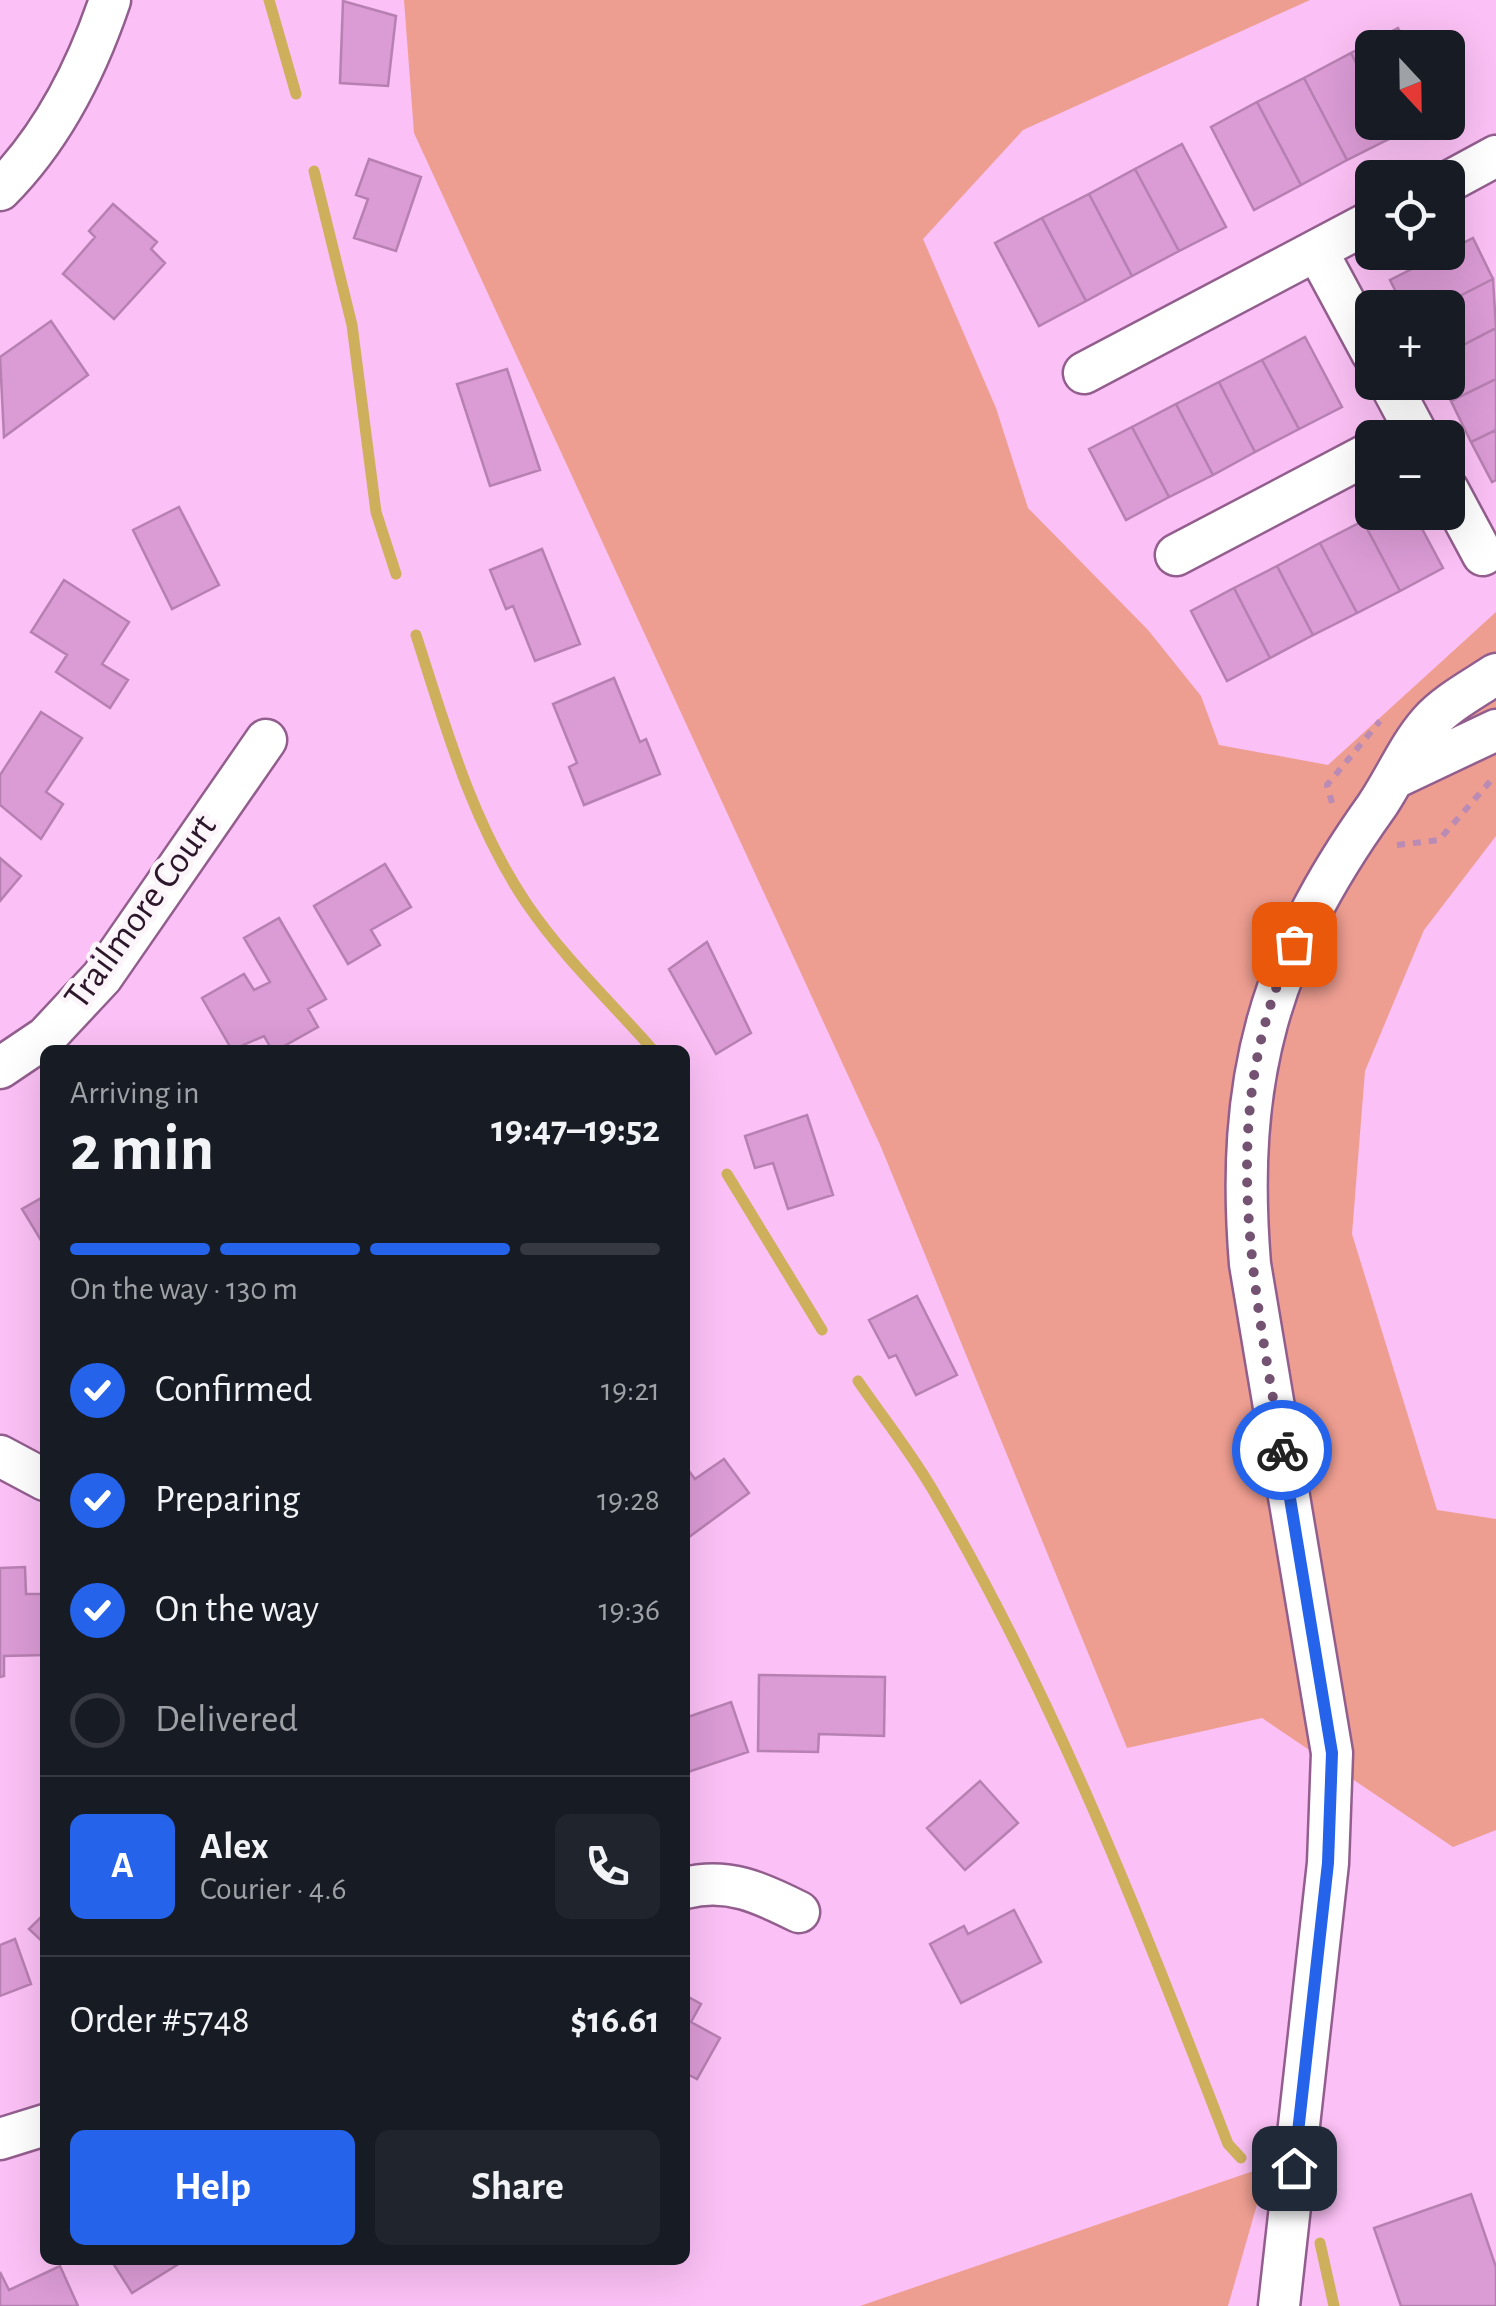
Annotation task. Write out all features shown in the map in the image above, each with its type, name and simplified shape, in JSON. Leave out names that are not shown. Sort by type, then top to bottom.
[{"type":"street","points":[[0,190],[54,122],[93,50],[110,0]]},
{"type":"street","points":[[1465,173],[1496,156]]},
{"type":"street","points":[[1084,373],[1355,231]]},
{"type":"street","points":[[1316,251],[1355,322]]},
{"type":"street","points":[[1176,555],[1355,461]]},
{"type":"street","points":[[1465,522],[1483,555]]},
{"type":"street","points":[[1279,2306],[1328,1863],[1332,1753],[1250,1264],[1244,1192],[1248,1112],[1261,1040],[1283,968],[1317,894],[1397,777],[1429,722],[1496,674]]},
{"type":"street","points":[[1397,777],[1496,730]]},
{"type":"street","name":"Trailmore Court","points":[[0,1068],[46,1038],[102,976],[266,740]]},
{"type":"street","points":[[0,1456],[40,1477]]},
{"type":"street","points":[[690,1887],[702,1884],[749,1888],[798,1912]]},
{"type":"street","points":[[0,2139],[40,2127]]},
{"type":"path","points":[[1439,840],[1496,776]]},
{"type":"shaded area","points":[[404,0],[1310,0],[1023,130],[923,239],[996,408],[1028,508],[1148,630],[1201,696],[1219,745],[1328,765],[1496,612],[1496,836],[1424,930],[1365,1071],[1352,1234],[1437,1510],[1496,1519],[1496,1830],[1453,1847],[1262,1718],[1127,1748],[881,1147],[414,133]]},
{"type":"shaded area","points":[[1268,2166],[1228,2306],[860,2306]]},
{"type":"building","points":[[343,1],[396,16],[388,86],[340,83]]},
{"type":"building","points":[[1351,53],[1355,61],[1355,140],[1387,140],[1347,160],[1304,78]]},
{"type":"building","points":[[1304,78],[1347,160],[1301,185],[1257,102]]},
{"type":"building","points":[[1257,102],[1301,185],[1254,210],[1211,127]]},
{"type":"building","points":[[1182,144],[1226,227],[1179,251],[1135,169]]},
{"type":"building","points":[[369,159],[421,177],[396,251],[354,238],[368,199],[356,195]]},
{"type":"building","points":[[1135,169],[1179,251],[1132,276],[1089,194]]},
{"type":"building","points":[[1089,194],[1132,276],[1086,301],[1042,218]]},
{"type":"building","points":[[113,204],[157,242],[151,249],[165,263],[114,319],[63,274],[95,237],[89,231]]},
{"type":"building","points":[[1042,218],[1086,301],[1039,326],[995,243]]},
{"type":"building","points":[[1473,238],[1493,279],[1465,293],[1465,290],[1395,290],[1390,280],[1410,270],[1465,270],[1465,242]]},
{"type":"building","points":[[1493,279],[1496,328],[1465,344],[1465,293]]},
{"type":"building","points":[[51,321],[88,375],[4,437],[0,357]]},
{"type":"building","points":[[1496,328],[1496,379],[1465,394],[1465,344]]},
{"type":"building","points":[[1305,337],[1342,407],[1299,429],[1262,360]]},
{"type":"building","points":[[1262,360],[1299,429],[1255,452],[1219,382]]},
{"type":"building","points":[[507,369],[540,470],[490,486],[457,384]]},
{"type":"building","points":[[1496,379],[1496,430],[1471,442],[1465,420],[1460,420],[1451,401],[1465,400],[1465,394]]},
{"type":"building","points":[[1219,382],[1255,452],[1213,475],[1176,404]]},
{"type":"building","points":[[1176,404],[1213,475],[1169,497],[1132,427]]},
{"type":"building","points":[[1132,427],[1169,497],[1126,520],[1089,449]]},
{"type":"building","points":[[1496,430],[1496,480],[1492,482],[1471,442]]},
{"type":"building","points":[[179,507],[219,585],[172,609],[133,530]]},
{"type":"building","points":[[1355,525],[1355,530],[1368,530],[1400,591],[1357,613],[1320,543]]},
{"type":"building","points":[[1368,530],[1423,530],[1443,568],[1400,591]]},
{"type":"building","points":[[1320,543],[1357,613],[1313,635],[1277,566]]},
{"type":"building","points":[[542,549],[580,644],[535,661],[513,606],[506,609],[490,570]]},
{"type":"building","points":[[1277,566],[1313,635],[1270,658],[1234,588]]},
{"type":"building","points":[[64,580],[129,622],[102,664],[128,680],[110,708],[56,672],[67,655],[31,632]]},
{"type":"building","points":[[1234,588],[1270,658],[1227,681],[1191,611]]},
{"type":"building","points":[[614,678],[640,742],[646,739],[660,774],[584,805],[569,767],[577,763],[553,704]]},
{"type":"building","points":[[41,712],[82,738],[46,792],[63,804],[41,839],[0,805],[0,775]]},
{"type":"building","points":[[0,858],[21,876],[0,901]]},
{"type":"building","points":[[385,864],[411,907],[371,930],[380,945],[348,964],[314,906]]},
{"type":"building","points":[[279,918],[326,999],[308,1009],[318,1027],[286,1045],[269,1045],[264,1036],[243,1045],[229,1045],[202,998],[244,974],[254,990],[270,982],[244,938]]},
{"type":"building","points":[[707,942],[751,1033],[716,1054],[669,969]]},
{"type":"building","points":[[807,1115],[833,1195],[788,1209],[773,1163],[755,1168],[745,1136]]},
{"type":"building","points":[[40,1199],[40,1239],[22,1209]]},
{"type":"building","points":[[917,1296],[957,1375],[916,1395],[896,1355],[889,1358],[869,1320]]},
{"type":"building","points":[[724,1459],[749,1493],[690,1536],[690,1472],[695,1479]]},
{"type":"building","points":[[25,1567],[26,1594],[40,1594],[40,1655],[4,1656],[4,1676],[0,1677],[0,1568]]},
{"type":"building","points":[[759,1675],[885,1677],[884,1736],[819,1734],[818,1752],[758,1751]]},
{"type":"building","points":[[731,1702],[748,1752],[690,1771],[690,1716]]},
{"type":"building","points":[[980,1781],[1018,1823],[965,1870],[927,1828]]},
{"type":"building","points":[[1014,1910],[1041,1962],[961,2003],[930,1944],[964,1926],[968,1934]]},
{"type":"building","points":[[40,1918],[40,1939],[29,1929]]},
{"type":"building","points":[[15,1939],[31,1984],[0,1996],[0,1945]]},
{"type":"building","points":[[690,1998],[701,2004],[691,2022],[720,2038],[697,2079],[690,2076]]},
{"type":"building","points":[[1471,2194],[1496,2267],[1496,2306],[1401,2306],[1374,2228]]},
{"type":"building","points":[[114,2265],[177,2265],[132,2293]]},
{"type":"building","points":[[60,2266],[78,2306],[0,2306],[0,2272],[9,2290]]},
{"type":"waterway","points":[[269,0],[296,94]]},
{"type":"waterway","points":[[314,171],[352,325],[376,512],[396,574]]},
{"type":"waterway","points":[[416,635],[462,774],[508,873],[556,942],[648,1045]]},
{"type":"waterway","points":[[727,1174],[822,1330]]},
{"type":"waterway","points":[[858,1381],[931,1487],[1017,1645],[1093,1809],[1228,2144],[1241,2158]]},
{"type":"waterway","points":[[1320,2243],[1334,2306]]},
{"type":"way so far","points":[[1282,1450],[1250,1264],[1244,1192],[1248,1112],[1261,1040],[1294,944]]},
{"type":"route","points":[[1282,1450],[1332,1753],[1328,1863],[1294,2168]]}]
